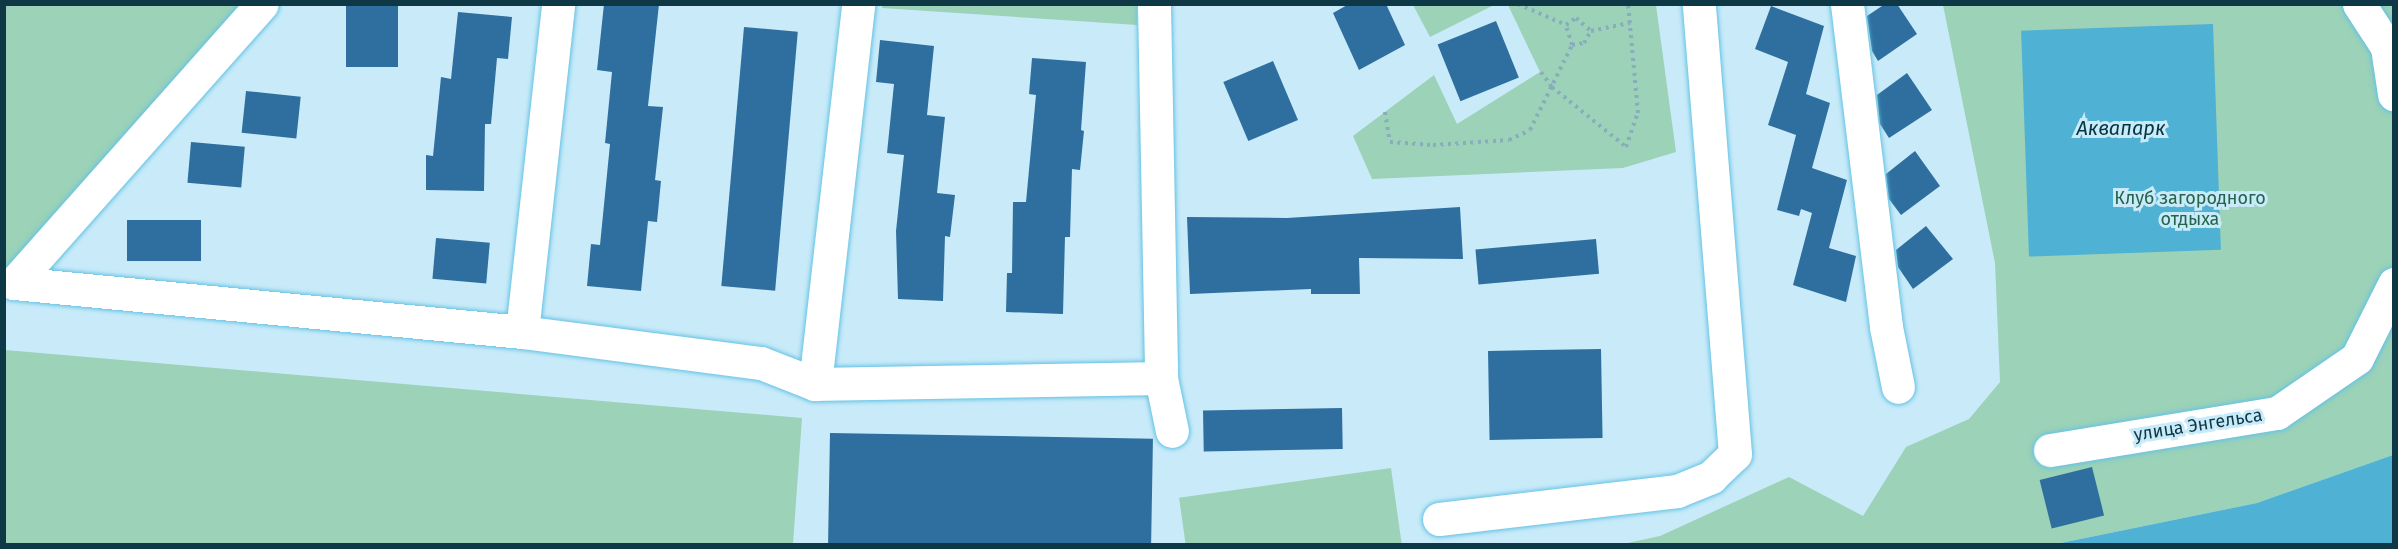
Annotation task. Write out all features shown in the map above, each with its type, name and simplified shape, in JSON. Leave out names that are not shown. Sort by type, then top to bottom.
[{"type":"lane","points":[[262,4],[14,284],[522,332],[761,363],[814,384],[1161,378]]},
{"type":"lane","points":[[522,332],[558,4]]},
{"type":"lane","points":[[814,384],[858,4]]},
{"type":"lane","points":[[1154,4],[1161,378],[1172,431]]},
{"type":"lane","points":[[1439,519],[1677,491],[1712,477],[1735,454],[1699,4]]},
{"type":"lane","points":[[1847,4],[1886,327],[1898,387]]},
{"type":"lane","points":[[2359,4],[2387,47],[2394,94]]},
{"type":"lane","name":"улица Энгельса","points":[[2050,450],[2277,413],[2357,358],[2394,284]]},
{"type":"path","points":[[1385,112],[1390,142],[1433,145],[1509,140],[1530,130],[1572,45],[1566,26],[1518,4]]},
{"type":"path","points":[[1541,72],[1552,87],[1626,147],[1638,113],[1628,4]]},
{"type":"path","points":[[1566,26],[1575,18],[1591,31]]},
{"type":"path","points":[[1572,45],[1584,43],[1591,31],[1630,22]]},
{"type":"green space","points":[[883,4],[1137,5],[1137,25],[882,8]]},
{"type":"green space","points":[[5,5],[281,5],[5,294]]},
{"type":"green space","points":[[1413,5],[1494,5],[1430,37]]},
{"type":"green space","points":[[1508,5],[1656,5],[1676,152],[1623,168],[1372,179],[1353,136],[1434,75],[1457,124],[1540,72]]},
{"type":"green space","name":"Клуб загородного отдыха","points":[[1943,5],[2393,5],[2393,455],[2257,503],[2056,544],[1623,544],[1660,536],[1789,477],[1863,516],[1906,447],[1969,419],[2000,382],[1995,263]]},
{"type":"green space","points":[[5,350],[802,418],[793,544],[5,544]]},
{"type":"green space","points":[[1391,468],[1402,544],[1186,544],[1179,498]]},
{"type":"water","name":"Аквапарк","points":[[2213,24],[2221,250],[2029,257],[2021,31]]},
{"type":"water","points":[[2393,455],[2393,544],[2056,544],[2257,503]]},
{"type":"building","points":[[346,4],[398,4],[398,67],[346,67]]},
{"type":"building","points":[[604,4],[659,4],[648,106],[663,107],[655,180],[661,181],[657,222],[648,221],[641,291],[587,286],[591,244],[600,245],[610,144],[605,143],[612,72],[597,70]]},
{"type":"building","points":[[1349,4],[1386,4],[1405,45],[1359,70],[1333,13]]},
{"type":"building","points":[[1885,4],[1897,4],[1917,34],[1878,61],[1872,51],[1867,16]]},
{"type":"building","points":[[1771,6],[1824,26],[1806,94],[1830,103],[1812,168],[1847,180],[1829,248],[1856,256],[1846,302],[1793,285],[1812,213],[1801,209],[1799,216],[1777,210],[1796,135],[1768,125],[1788,62],[1755,49]]},
{"type":"building","points":[[458,12],[512,17],[508,59],[497,58],[491,124],[485,124],[484,191],[426,190],[426,155],[433,156],[441,77],[451,79]]},
{"type":"building","points":[[1496,21],[1519,78],[1460,101],[1438,45]]},
{"type":"building","points":[[744,27],[798,32],[775,291],[721,286]]},
{"type":"building","points":[[880,40],[934,46],[927,115],[945,117],[937,193],[955,195],[950,237],[945,236],[943,301],[898,299],[896,231],[904,155],[887,153],[894,84],[876,82]]},
{"type":"building","points":[[1032,58],[1086,62],[1081,130],[1084,131],[1080,170],[1072,169],[1070,237],[1065,237],[1063,314],[1006,312],[1007,273],[1012,273],[1013,202],[1026,202],[1036,95],[1029,94]]},
{"type":"building","points":[[1273,61],[1298,120],[1248,141],[1223,82]]},
{"type":"building","points":[[1907,73],[1932,110],[1889,138],[1880,124],[1877,95]]},
{"type":"building","points":[[246,91],[301,97],[296,139],[242,133]]},
{"type":"building","points":[[191,142],[245,147],[241,188],[187,183]]},
{"type":"building","points":[[1915,151],[1940,186],[1901,215],[1889,199],[1886,174]]},
{"type":"building","points":[[1460,207],[1463,259],[1359,258],[1360,294],[1311,294],[1311,289],[1190,294],[1187,217],[1287,218]]},
{"type":"building","points":[[127,220],[201,220],[201,261],[127,261]]},
{"type":"building","points":[[1926,226],[1953,259],[1913,289],[1898,267],[1896,250]]},
{"type":"building","points":[[436,238],[490,243],[486,284],[432,279]]},
{"type":"building","points":[[1596,239],[1599,274],[1479,284],[1475,250]]},
{"type":"building","points":[[1601,349],[1603,438],[1490,440],[1488,351]]},
{"type":"building","points":[[1342,408],[1343,449],[1204,451],[1203,410]]},
{"type":"building","points":[[830,433],[1153,439],[1151,544],[828,544]]},
{"type":"building","points":[[2092,467],[2104,516],[2052,529],[2040,480]]}]
